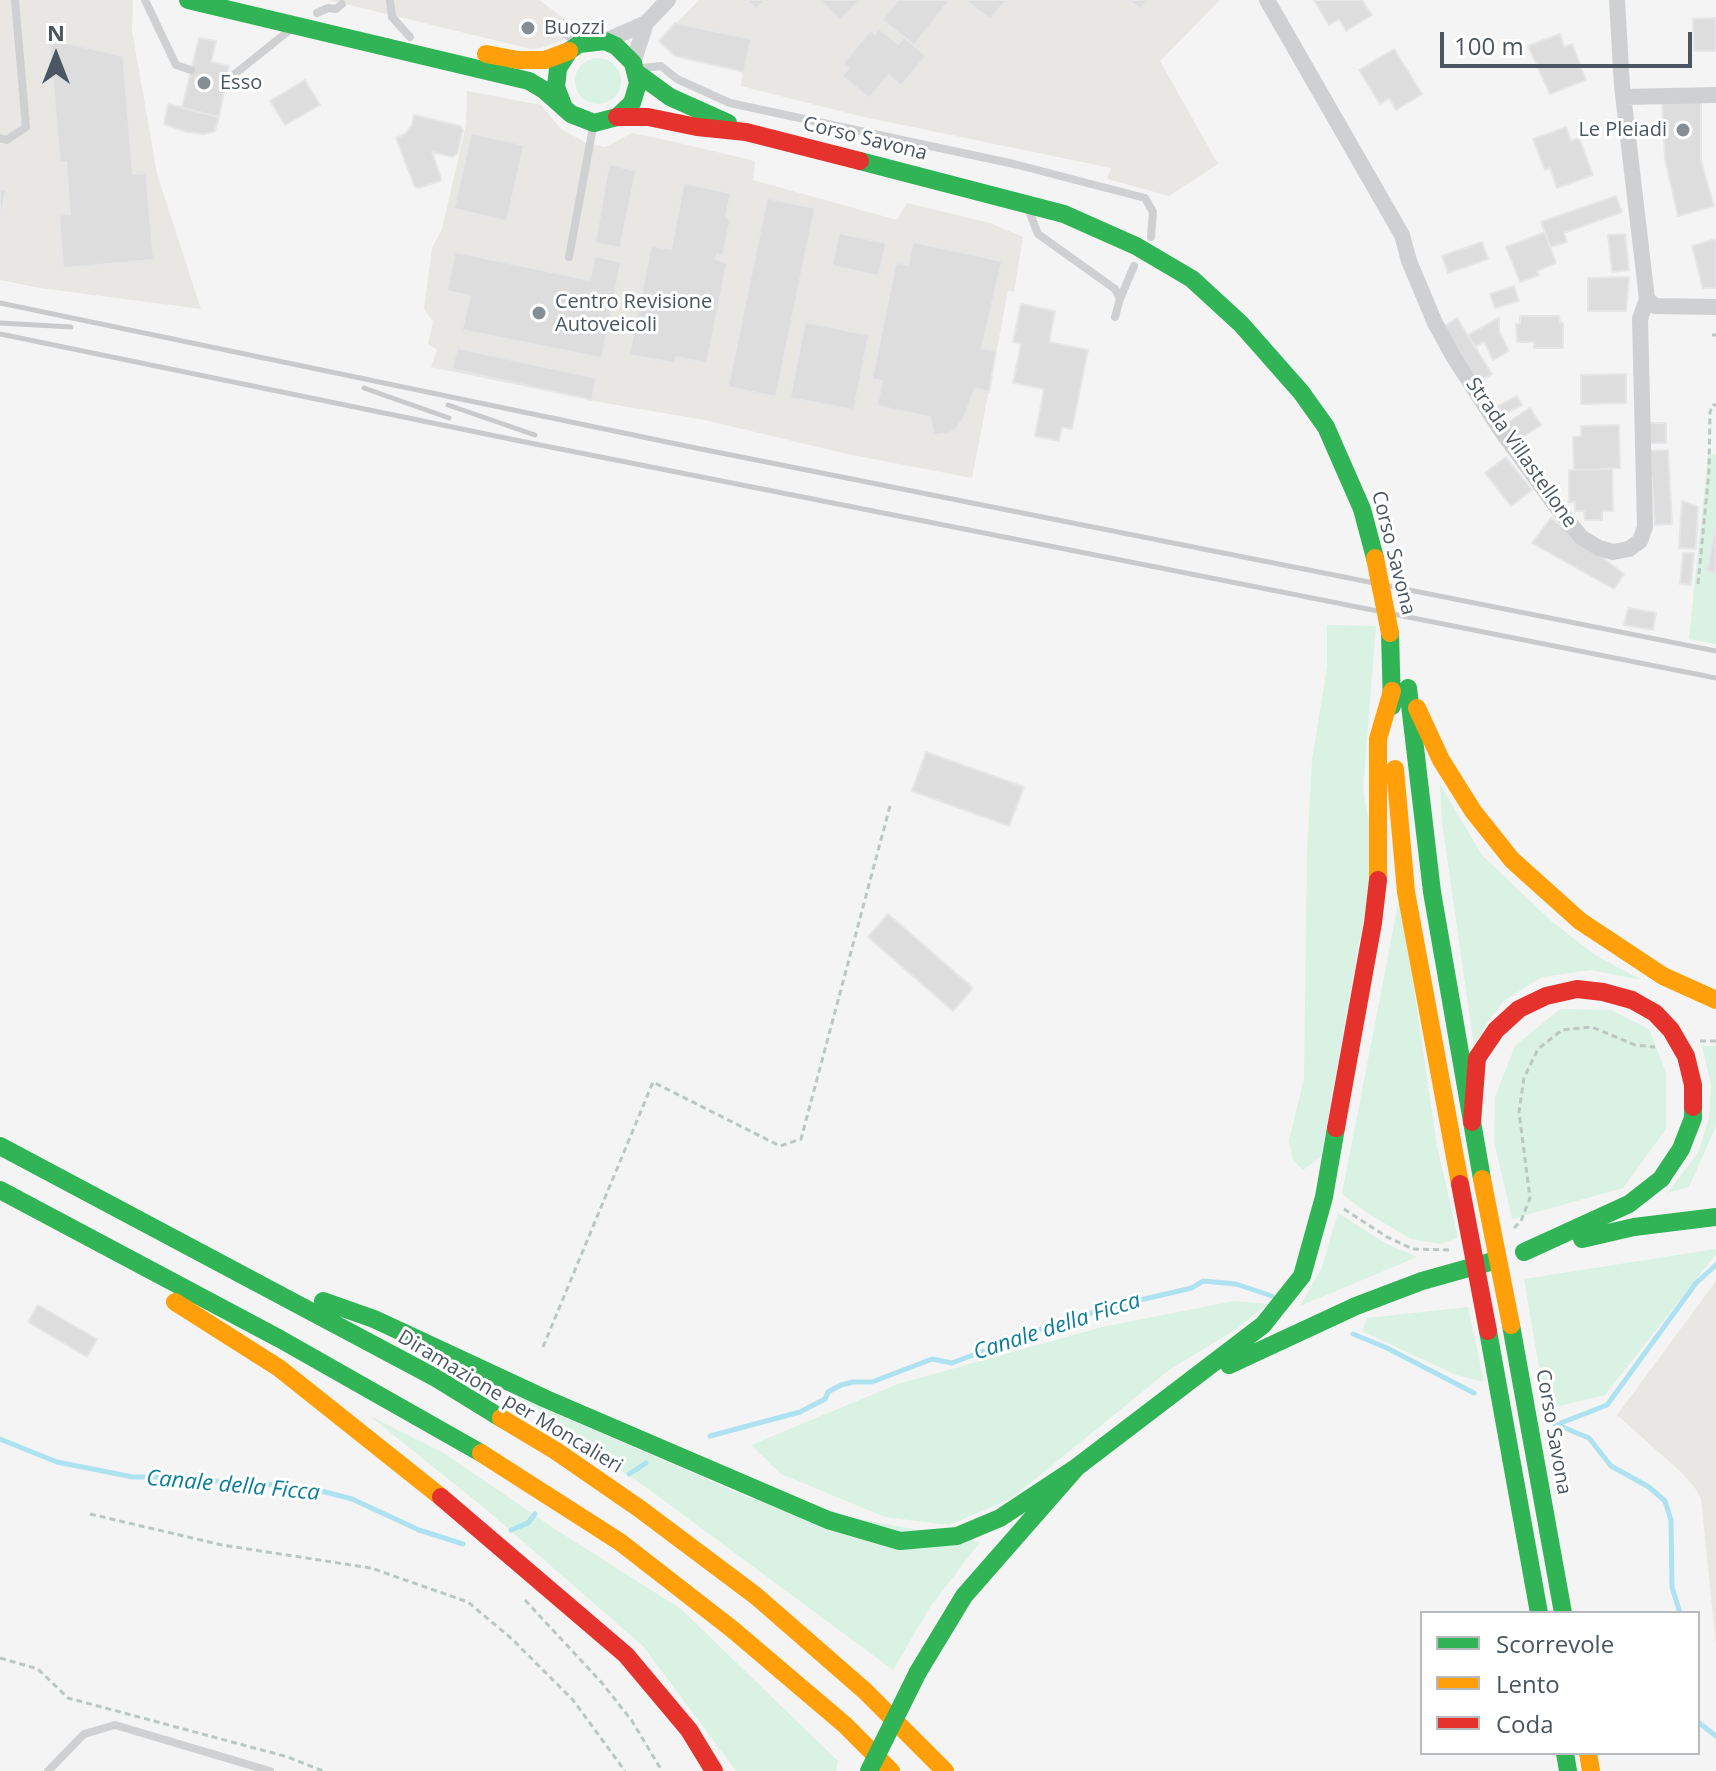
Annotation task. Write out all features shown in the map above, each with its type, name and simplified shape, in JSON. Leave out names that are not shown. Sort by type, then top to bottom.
[{"type":"main road","points":[[188,0],[529,81],[571,114],[594,123],[617,117],[625,111],[636,93],[635,68],[626,53],[605,41],[592,41],[545,60],[518,60],[261,0]]},
{"type":"main road","points":[[563,105],[556,87],[556,77],[562,59],[574,48]]},
{"type":"main road","name":"Corso Savona","points":[[635,68],[670,97],[746,132]]},
{"type":"main road","name":"Corso Savona","points":[[617,117],[648,117],[697,127],[746,132],[1064,214],[1136,246],[1192,279],[1272,356],[1326,427],[1362,509],[1390,633],[1482,1179],[1563,1611]]},
{"type":"main road","points":[[1400,690],[1473,811],[1512,860],[1580,921],[1663,976],[1716,1000]]},
{"type":"main road","points":[[227,1267],[374,1319],[546,1399],[828,1520],[900,1541],[957,1536],[1000,1518],[1077,1467],[1263,1325],[1302,1276],[1324,1197],[1373,923],[1380,865],[1378,739],[1400,690]]},
{"type":"main road","name":"Corso Savona","points":[[1400,690],[1397,805],[1406,892],[1539,1611]]},
{"type":"main road","points":[[1472,1122],[1477,1058],[1496,1030],[1519,1009],[1546,996],[1577,989],[1632,1000],[1655,1013],[1671,1030],[1686,1056],[1693,1085],[1693,1118],[1681,1149],[1661,1179],[1629,1204],[1524,1252]]},
{"type":"main road","name":"Diramazione per Moncalieri","points":[[0,1146],[436,1378],[556,1451],[640,1509],[767,1606],[865,1691],[945,1771]]},
{"type":"main road","points":[[0,1190],[378,1393],[538,1487],[620,1542],[732,1629],[845,1725],[891,1771]]},
{"type":"main road","points":[[1183,1387],[1356,1306],[1422,1281],[1524,1252],[1634,1227],[1716,1217]]},
{"type":"main road","points":[[69,1227],[201,1321],[279,1368],[407,1469],[577,1611],[626,1655],[661,1694],[689,1730],[714,1771]]},
{"type":"main road","points":[[869,1771],[901,1702],[964,1596],[1077,1467]]},
{"type":"street","name":"Strada Villastellone","points":[[1267,0],[1402,235],[1409,261],[1435,323],[1453,356],[1500,429],[1581,537],[1613,552],[1629,549],[1640,541],[1645,527],[1640,319],[1647,299],[1624,97],[1617,0]]},
{"type":"street","points":[[605,41],[646,23],[665,1]]},
{"type":"street","points":[[635,68],[646,23]]},
{"type":"street","points":[[1624,97],[1716,95]]},
{"type":"street","points":[[1647,299],[1655,306],[1716,307]]},
{"type":"lane","points":[[0,138],[7,140],[26,127],[15,0]]},
{"type":"lane","points":[[145,0],[176,65],[191,70]]},
{"type":"lane","points":[[390,1],[392,17],[410,37]]},
{"type":"lane","points":[[317,13],[328,8],[336,9],[342,4]]},
{"type":"lane","points":[[552,25],[574,48]]},
{"type":"lane","points":[[226,81],[296,26]]},
{"type":"lane","points":[[635,68],[661,66],[677,79],[730,103],[1014,164],[1145,198],[1153,212],[1151,237]]},
{"type":"lane","points":[[776,139],[782,114]]},
{"type":"lane","points":[[569,257],[594,123]]},
{"type":"lane","points":[[1026,203],[1038,234],[1061,256],[1115,289],[1120,299]]},
{"type":"lane","points":[[1115,317],[1134,266]]},
{"type":"lane","points":[[48,1771],[84,1734],[115,1725],[270,1771]]},
{"type":"path","points":[[1698,584],[1709,471],[1710,412],[1716,405]]},
{"type":"path","points":[[543,1347],[653,1082],[780,1146],[801,1139],[890,806]]},
{"type":"path","points":[[1513,1229],[1521,1221],[1530,1198],[1519,1112],[1524,1078],[1538,1049],[1562,1030],[1592,1027],[1635,1045],[1662,1047]]},
{"type":"path","points":[[1696,1041],[1716,1041]]},
{"type":"path","points":[[1324,1197],[1387,1237],[1413,1249],[1457,1249]]},
{"type":"path","points":[[90,1514],[222,1545],[371,1568],[468,1602],[512,1639],[573,1700],[625,1771]]},
{"type":"path","points":[[517,1592],[602,1683],[632,1721],[662,1771]]},
{"type":"path","points":[[0,1658],[38,1669],[68,1698],[288,1757],[323,1771]]},
{"type":"shaded area","points":[[0,0],[133,0],[132,30],[157,174],[201,309],[0,280]]},
{"type":"shaded area","points":[[329,0],[539,0],[583,32],[531,49]]},
{"type":"shaded area","points":[[699,0],[1220,0],[1160,61],[1218,164],[1169,196],[1107,179],[1111,168],[864,117],[741,86],[743,72],[675,56],[659,41]]},
{"type":"shaded area","points":[[467,91],[541,105],[561,129],[585,142],[605,147],[632,133],[662,139],[755,161],[753,180],[897,220],[907,203],[990,223],[1023,237],[1014,292],[1008,291],[972,478],[847,454],[705,420],[431,367],[437,350],[428,344],[433,322],[424,309],[432,248],[442,229],[466,125]]},
{"type":"shaded area","points":[[1716,1281],[1716,1645],[1701,1499],[1682,1473],[1617,1415]]},
{"type":"green space","points":[[598,58],[614,65],[621,81],[614,97],[598,104],[582,97],[575,81],[582,65]]},
{"type":"green space","points":[[1716,454],[1716,644],[1689,639],[1708,455]]},
{"type":"green space","points":[[1327,625],[1376,626],[1363,790],[1375,855],[1321,1156],[1303,1170],[1293,1160],[1289,1141],[1304,1078],[1307,851],[1312,760],[1327,667]]},
{"type":"green space","points":[[1440,784],[1482,855],[1550,920],[1595,955],[1642,980],[1591,970],[1542,977],[1505,1000],[1488,1021],[1474,1047],[1442,822]]},
{"type":"green space","points":[[1400,894],[1437,1146],[1458,1238],[1440,1244],[1411,1239],[1342,1194]]},
{"type":"green space","points":[[1560,1009],[1611,1010],[1649,1029],[1666,1073],[1666,1129],[1623,1188],[1512,1219],[1494,1141],[1495,1097],[1515,1046]]},
{"type":"green space","points":[[1702,1046],[1716,1046],[1716,1126],[1689,1187],[1667,1193],[1698,1153],[1709,1118],[1711,1084]]},
{"type":"green space","points":[[1338,1213],[1385,1243],[1417,1257],[1300,1306],[1322,1267]]},
{"type":"green space","points":[[1716,1249],[1716,1254],[1605,1395],[1546,1409],[1524,1279]]},
{"type":"green space","points":[[1234,1301],[1268,1304],[1238,1328],[1169,1370],[1012,1498],[949,1525],[885,1517],[781,1474],[751,1445],[898,1384],[1102,1327]]},
{"type":"green space","points":[[1468,1307],[1484,1382],[1456,1375],[1362,1331],[1367,1318]]},
{"type":"green space","points":[[507,1392],[750,1498],[980,1542],[930,1607],[893,1670],[647,1488]]},
{"type":"green space","points":[[370,1416],[442,1452],[681,1609],[838,1761],[836,1771],[736,1771],[643,1646],[488,1511]]},
{"type":"building","points":[[747,0],[765,0],[756,9]]},
{"type":"building","points":[[820,0],[860,0],[840,20]]},
{"type":"building","points":[[898,0],[950,0],[914,45],[882,20]]},
{"type":"building","points":[[965,0],[1007,0],[990,19]]},
{"type":"building","points":[[1128,0],[1147,0],[1141,9]]},
{"type":"building","points":[[1314,0],[1362,0],[1372,15],[1346,31],[1339,19],[1329,25]]},
{"type":"building","points":[[1716,18],[1716,51],[1694,51],[1693,19]]},
{"type":"building","points":[[675,23],[751,39],[744,72],[675,56],[659,41]]},
{"type":"building","points":[[879,29],[898,44],[904,37],[926,56],[901,86],[889,75],[869,98],[842,76],[849,68],[843,63],[871,30],[875,34]]},
{"type":"building","points":[[1560,34],[1564,47],[1572,44],[1586,80],[1550,94],[1528,46]]},
{"type":"building","points":[[199,38],[216,41],[211,62],[229,66],[219,117],[182,108]]},
{"type":"building","points":[[49,39],[123,56],[133,174],[146,173],[154,260],[63,268],[59,215],[70,214],[66,162],[60,163]]},
{"type":"building","points":[[1394,49],[1422,94],[1396,110],[1389,98],[1380,104],[1359,70]]},
{"type":"building","points":[[305,80],[320,105],[285,125],[270,101]]},
{"type":"building","name":"Le Pleiadi","points":[[1662,101],[1701,101],[1701,161],[1714,206],[1678,216],[1665,159]]},
{"type":"building","points":[[168,104],[219,117],[215,131],[204,134],[187,132],[164,124]]},
{"type":"building","points":[[414,115],[460,126],[463,130],[457,154],[453,157],[432,152],[440,181],[419,188],[415,187],[396,138],[405,134],[412,125]]},
{"type":"building","points":[[1566,127],[1571,141],[1579,138],[1593,175],[1557,188],[1550,168],[1545,170],[1533,139]]},
{"type":"building","points":[[471,133],[524,145],[507,221],[454,209]]},
{"type":"building","points":[[609,164],[636,171],[620,248],[595,243]]},
{"type":"building","points":[[684,183],[731,193],[726,216],[730,221],[723,256],[717,254],[716,259],[727,263],[707,363],[676,357],[675,363],[629,355],[651,246],[671,249]]},
{"type":"building","points":[[0,189],[6,190],[0,218]]},
{"type":"building","points":[[1616,196],[1622,212],[1564,233],[1567,242],[1550,247],[1541,222]]},
{"type":"building","points":[[767,198],[815,208],[776,397],[728,387]]},
{"type":"building","points":[[1545,232],[1556,263],[1537,271],[1539,275],[1520,282],[1506,247]]},
{"type":"building","points":[[839,233],[886,243],[879,276],[832,266]]},
{"type":"building","points":[[1625,234],[1629,270],[1612,272],[1608,235]]},
{"type":"building","points":[[1716,239],[1716,288],[1703,288],[1692,246]]},
{"type":"building","points":[[913,242],[1002,261],[982,348],[996,351],[989,392],[975,388],[965,416],[950,433],[934,435],[930,417],[877,406],[882,381],[872,379],[896,262],[908,265]]},
{"type":"building","points":[[1482,242],[1488,259],[1448,273],[1442,256]]},
{"type":"building","name":"Centro Revisione Autoveicoli","points":[[455,252],[590,280],[595,256],[621,262],[602,358],[462,330],[470,296],[447,291]]},
{"type":"building","points":[[1629,277],[1626,311],[1588,311],[1588,278]]},
{"type":"building","points":[[1514,286],[1519,301],[1495,308],[1490,294]]},
{"type":"building","points":[[1021,304],[1055,311],[1049,342],[1088,350],[1072,429],[1062,427],[1059,441],[1035,436],[1044,389],[1013,383],[1021,344],[1013,342]]},
{"type":"building","points":[[1520,316],[1559,316],[1560,323],[1563,323],[1563,348],[1534,348],[1534,342],[1517,342],[1516,324],[1520,324]]},
{"type":"building","points":[[1457,318],[1492,374],[1478,382],[1443,327]]},
{"type":"building","points":[[1499,318],[1499,331],[1509,351],[1493,360],[1484,342],[1475,347],[1468,335]]},
{"type":"building","points":[[805,322],[869,335],[854,410],[790,398]]},
{"type":"building","points":[[457,348],[596,378],[592,400],[452,369]]},
{"type":"building","points":[[1626,374],[1626,403],[1581,404],[1581,375]]},
{"type":"building","points":[[1517,396],[1522,405],[1503,415],[1498,406]]},
{"type":"building","points":[[1530,408],[1541,425],[1518,440],[1507,423]]},
{"type":"building","points":[[1648,423],[1666,423],[1666,443],[1648,443]]},
{"type":"building","points":[[1619,425],[1620,468],[1574,470],[1573,437],[1581,436],[1581,426]]},
{"type":"building","points":[[1668,450],[1672,524],[1655,525],[1647,451]]},
{"type":"building","points":[[1506,457],[1532,490],[1511,506],[1485,473]]},
{"type":"building","points":[[1612,469],[1613,511],[1602,511],[1602,520],[1585,520],[1584,511],[1575,511],[1575,502],[1569,502],[1569,470]]},
{"type":"building","points":[[1682,501],[1698,507],[1696,549],[1679,548]]},
{"type":"building","points":[[1551,518],[1624,574],[1614,589],[1532,543]]},
{"type":"building","points":[[1716,524],[1716,573],[1707,571]]},
{"type":"building","points":[[1683,553],[1694,553],[1691,585],[1680,584]]},
{"type":"building","points":[[1628,608],[1656,613],[1653,630],[1624,625]]},
{"type":"building","points":[[926,752],[1024,787],[1009,826],[912,791]]},
{"type":"building","points":[[888,914],[973,988],[953,1011],[868,937]]},
{"type":"building","points":[[38,1305],[97,1339],[87,1357],[28,1322]]},
{"type":"waterway","points":[[1561,1423],[1607,1405],[1696,1283],[1716,1265]]},
{"type":"waterway","name":"Canale della Ficca","points":[[710,1436],[800,1412],[825,1399],[828,1392],[841,1385],[872,1382],[932,1359],[952,1363],[1055,1324],[1114,1306],[1192,1288],[1203,1281],[1236,1284],[1272,1296]]},
{"type":"waterway","points":[[1353,1334],[1474,1393]]},
{"type":"waterway","points":[[1553,1423],[1589,1438],[1611,1466],[1649,1487],[1665,1501],[1671,1520],[1672,1587],[1679,1611]]},
{"type":"waterway","name":"Canale della Ficca","points":[[0,1439],[57,1462],[133,1477],[186,1477],[325,1492],[352,1499],[419,1530],[463,1544]]},
{"type":"waterway","name":"Canale della Ficca","points":[[629,1474],[646,1463]]},
{"type":"waterway","name":"Canale della Ficca","points":[[511,1530],[528,1523],[535,1514]]},
{"type":"waterway","points":[[1700,1724],[1716,1736]]},
{"type":"railway","points":[[0,303],[691,447],[1716,651]]},
{"type":"railway","points":[[0,323],[71,327]]},
{"type":"railway","points":[[0,334],[520,441],[1716,678]]},
{"type":"railway","points":[[364,388],[449,418]]},
{"type":"railway","points":[[448,405],[535,435]]},
{"type":"traffic: fast","points":[[188,0],[529,81],[571,114],[594,123],[617,117],[632,103],[638,83],[633,63],[616,46],[605,41],[579,44],[569,51],[558,68],[556,87],[563,105]]},
{"type":"traffic: fast","points":[[637,73],[670,97],[728,123]]},
{"type":"traffic: fast","points":[[860,161],[1064,214],[1136,246],[1192,279],[1241,324],[1301,392],[1326,427],[1362,509],[1375,558]]},
{"type":"traffic: fast","points":[[1390,633],[1392,706]]},
{"type":"traffic: fast","points":[[1408,688],[1432,892],[1482,1179]]},
{"type":"traffic: fast","points":[[1524,1252],[1629,1204],[1661,1179],[1681,1149],[1693,1118],[1693,1107]]},
{"type":"traffic: fast","points":[[918,1672],[964,1596],[1077,1467],[1263,1325],[1302,1276],[1324,1197],[1336,1128]]},
{"type":"traffic: fast","points":[[0,1146],[436,1378],[501,1418]]},
{"type":"traffic: fast","points":[[0,1190],[280,1339],[481,1453]]},
{"type":"traffic: fast","points":[[1582,1239],[1634,1227],[1716,1217]]},
{"type":"traffic: fast","points":[[1229,1365],[1356,1306],[1422,1281],[1497,1260]]},
{"type":"traffic: fast","points":[[323,1301],[374,1319],[546,1399],[828,1520],[900,1541],[957,1536],[1000,1518],[1077,1467]]},
{"type":"traffic: fast","points":[[1511,1325],[1563,1611]]},
{"type":"traffic: fast","points":[[1488,1331],[1539,1611]]},
{"type":"traffic: fast","points":[[869,1771],[918,1672]]},
{"type":"traffic: fast","points":[[1565,1755],[1568,1771]]},
{"type":"traffic: slow","points":[[486,54],[518,60],[545,60],[569,51]]},
{"type":"traffic: slow","points":[[1375,558],[1390,633]]},
{"type":"traffic: slow","points":[[1378,880],[1378,739],[1392,691]]},
{"type":"traffic: slow","points":[[1417,708],[1441,760],[1473,811],[1512,860],[1580,921],[1663,976],[1716,1000]]},
{"type":"traffic: slow","points":[[1395,769],[1406,892],[1460,1184]]},
{"type":"traffic: slow","points":[[1482,1179],[1511,1325]]},
{"type":"traffic: slow","points":[[175,1302],[279,1368],[441,1497]]},
{"type":"traffic: slow","points":[[501,1418],[556,1451],[640,1509],[756,1596],[865,1691],[945,1771]]},
{"type":"traffic: slow","points":[[481,1453],[620,1542],[732,1629],[845,1725],[891,1771]]},
{"type":"traffic: slow","points":[[1588,1755],[1591,1771]]},
{"type":"traffic: jam","points":[[617,117],[648,117],[697,127],[746,132],[860,161]]},
{"type":"traffic: jam","points":[[1336,1128],[1378,880]]},
{"type":"traffic: jam","points":[[1472,1122],[1477,1058],[1496,1030],[1519,1009],[1546,996],[1577,989],[1632,1000],[1655,1013],[1671,1030],[1686,1056],[1693,1085],[1693,1107]]},
{"type":"traffic: jam","points":[[1460,1184],[1488,1331]]},
{"type":"traffic: jam","points":[[441,1497],[626,1655],[689,1730],[714,1771]]},
{"type":"place","name":"Buozzi","points":[[528,28]]},
{"type":"place","name":"Esso","points":[[204,83]]},
{"type":"place","name":"Le Pleiadi","points":[[1683,130]]},
{"type":"place","name":"Centro Revisione Autoveicoli","points":[[539,313]]}]
